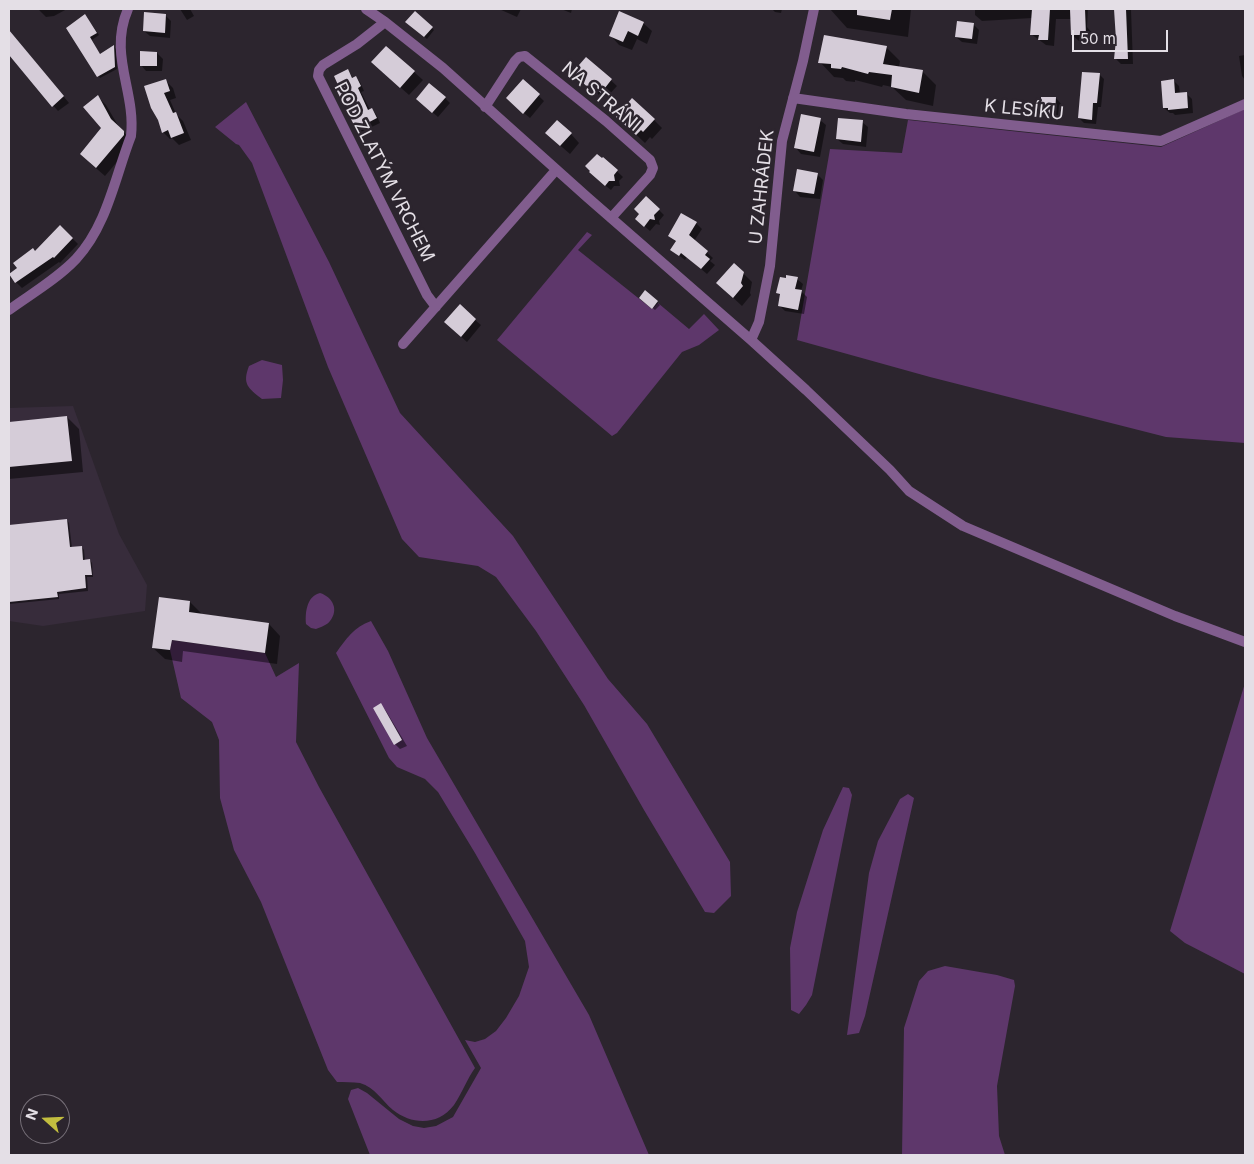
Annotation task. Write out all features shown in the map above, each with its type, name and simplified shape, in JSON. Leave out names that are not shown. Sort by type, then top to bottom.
[{"type":"street","points":[[9,310],[63,271],[76,259],[90,242],[102,219],[131,136],[133,122],[121,64],[120,34],[128,9]]},
{"type":"street","points":[[366,9],[443,68],[750,340],[890,470],[910,492],[963,526],[1176,616],[1245,642]]},
{"type":"street","name":"U ZAHRÁDEK","points":[[750,340],[759,322],[770,266],[780,155],[814,9]]},
{"type":"street","name":"POD ZLATÝM VRCHEM","points":[[385,22],[357,44],[323,65],[319,70],[318,76],[427,295],[436,307]]},
{"type":"street","name":"NA STRÁNI","points":[[485,107],[515,61],[519,57],[525,56],[652,162],[653,168],[650,175],[611,218]]},
{"type":"street","name":"K LESÍKU","points":[[793,98],[906,114],[1161,141],[1245,104]]},
{"type":"street","points":[[403,344],[556,170]]},
{"type":"shaded area","points":[[246,102],[329,262],[400,413],[513,536],[608,679],[647,724],[730,862],[731,896],[714,913],[705,912],[584,705],[536,631],[496,577],[478,566],[419,557],[402,539],[328,367],[252,163],[239,145],[215,127]]},
{"type":"shaded area","points":[[1245,109],[1245,443],[1166,437],[930,377],[797,340],[830,149],[902,153],[908,120],[1161,147]]},
{"type":"shaded area","points":[[587,232],[592,235],[578,250],[652,309],[658,303],[689,329],[704,314],[719,330],[699,345],[682,352],[617,433],[612,436],[497,340]]},
{"type":"shaded area","points":[[262,360],[282,365],[281,398],[262,399],[253,392],[246,381],[249,366]]},
{"type":"shaded area","points":[[73,406],[119,534],[147,585],[145,611],[43,626],[9,621],[9,408]]},
{"type":"shaded area","points":[[320,593],[331,601],[334,613],[329,622],[316,629],[306,624],[306,615],[312,597]]},
{"type":"shaded area","points":[[371,621],[388,651],[427,738],[589,1015],[649,1155],[370,1155],[348,1099],[351,1090],[358,1088],[367,1093],[399,1119],[413,1126],[424,1128],[436,1126],[453,1117],[481,1068],[465,1040],[475,1042],[485,1039],[496,1031],[519,996],[529,967],[525,941],[438,792],[425,779],[397,767],[389,758],[336,653],[355,630]]},
{"type":"shaded area","points":[[172,640],[265,653],[276,677],[299,663],[296,742],[475,1068],[454,1105],[440,1117],[433,1120],[416,1121],[400,1115],[370,1088],[360,1083],[337,1082],[328,1070],[261,902],[234,850],[220,798],[219,740],[212,722],[181,698],[170,650]]},
{"type":"shaded area","points":[[1245,683],[1245,974],[1185,943],[1170,931]]},
{"type":"shaded area","points":[[843,787],[849,788],[852,795],[812,995],[799,1014],[791,1010],[790,948],[797,912],[823,830]]},
{"type":"shaded area","points":[[908,794],[914,798],[865,1016],[859,1033],[847,1035],[869,873],[878,841],[900,799]]},
{"type":"shaded area","points":[[945,966],[997,975],[1014,980],[1015,986],[997,1086],[999,1136],[1005,1155],[902,1155],[904,1028],[919,981],[928,971]]},
{"type":"building","points":[[857,9],[892,9],[890,20],[857,15]]},
{"type":"building","points":[[1032,9],[1050,9],[1048,40],[1038,40],[1039,35],[1030,35]]},
{"type":"building","points":[[1070,9],[1085,9],[1086,35],[1071,35]]},
{"type":"building","points":[[1114,9],[1126,9],[1128,59],[1114,59],[1116,40]]},
{"type":"building","points":[[415,11],[433,27],[424,37],[405,22]]},
{"type":"building","points":[[619,11],[644,22],[638,36],[628,31],[623,42],[609,36]]},
{"type":"building","points":[[144,12],[166,14],[165,33],[143,31]]},
{"type":"building","points":[[85,14],[97,33],[90,37],[100,54],[114,45],[115,67],[97,77],[66,28]]},
{"type":"building","points":[[957,21],[974,23],[972,39],[955,37]]},
{"type":"building","points":[[9,30],[64,96],[52,107],[9,55]]},
{"type":"building","points":[[824,35],[887,46],[883,64],[923,70],[919,93],[891,87],[892,75],[869,72],[868,74],[842,67],[841,69],[831,68],[831,64],[818,63]]},
{"type":"building","points":[[386,46],[415,71],[400,88],[371,62]]},
{"type":"building","points":[[140,51],[157,52],[157,66],[140,66]]},
{"type":"building","points":[[586,57],[612,79],[601,93],[595,88],[592,91],[572,73]]},
{"type":"building","points":[[348,69],[352,78],[356,76],[361,86],[358,88],[368,110],[372,108],[377,118],[356,129],[351,119],[354,117],[344,95],[340,97],[335,87],[338,85],[334,76]]},
{"type":"building","points":[[1082,72],[1100,73],[1097,103],[1093,103],[1092,120],[1078,118]]},
{"type":"building","points":[[166,79],[170,91],[164,93],[173,113],[176,112],[184,133],[171,138],[168,130],[162,133],[144,86]]},
{"type":"building","points":[[523,79],[540,94],[523,114],[506,98]]},
{"type":"building","points":[[1174,79],[1175,93],[1187,92],[1188,108],[1168,110],[1168,108],[1163,108],[1161,81]]},
{"type":"building","points":[[429,83],[446,97],[432,113],[416,99]]},
{"type":"building","points":[[98,95],[111,119],[124,131],[124,135],[96,168],[80,154],[101,128],[83,107]]},
{"type":"building","points":[[1041,97],[1056,97],[1055,114],[1041,114]]},
{"type":"building","points":[[632,98],[655,119],[643,132],[641,130],[636,135],[616,117]]},
{"type":"building","points":[[801,114],[821,118],[814,152],[794,148]]},
{"type":"building","points":[[838,118],[863,120],[861,142],[836,139]]},
{"type":"building","points":[[557,120],[572,133],[560,146],[545,133]]},
{"type":"building","points":[[597,154],[618,170],[614,175],[615,181],[609,181],[605,186],[585,166]]},
{"type":"building","points":[[797,169],[818,173],[814,194],[793,191]]},
{"type":"building","points":[[646,196],[660,209],[654,215],[655,220],[650,219],[644,227],[635,219],[639,214],[634,209]]},
{"type":"building","points":[[681,213],[697,222],[689,235],[708,251],[705,255],[710,259],[701,269],[681,253],[679,256],[670,250],[676,241],[668,236]]},
{"type":"building","points":[[60,225],[73,238],[54,258],[15,283],[9,274],[17,268],[13,263],[33,248],[35,251]]},
{"type":"building","points":[[734,263],[744,272],[741,283],[743,286],[733,298],[716,283]]},
{"type":"building","points":[[786,275],[798,277],[795,289],[802,290],[798,310],[778,306],[780,294],[776,293],[780,277],[786,278]]},
{"type":"building","points":[[645,290],[658,301],[652,309],[639,298]]},
{"type":"building","points":[[460,304],[476,319],[461,337],[444,322]]},
{"type":"building","points":[[67,416],[72,461],[9,467],[9,422]]},
{"type":"building","points":[[67,519],[70,547],[82,546],[83,560],[90,559],[92,575],[85,575],[86,588],[57,592],[58,597],[9,602],[9,525]]},
{"type":"building","points":[[159,597],[190,601],[189,612],[269,623],[265,653],[172,640],[170,650],[152,648]]},
{"type":"building","points":[[381,703],[402,740],[394,745],[373,708]]}]
